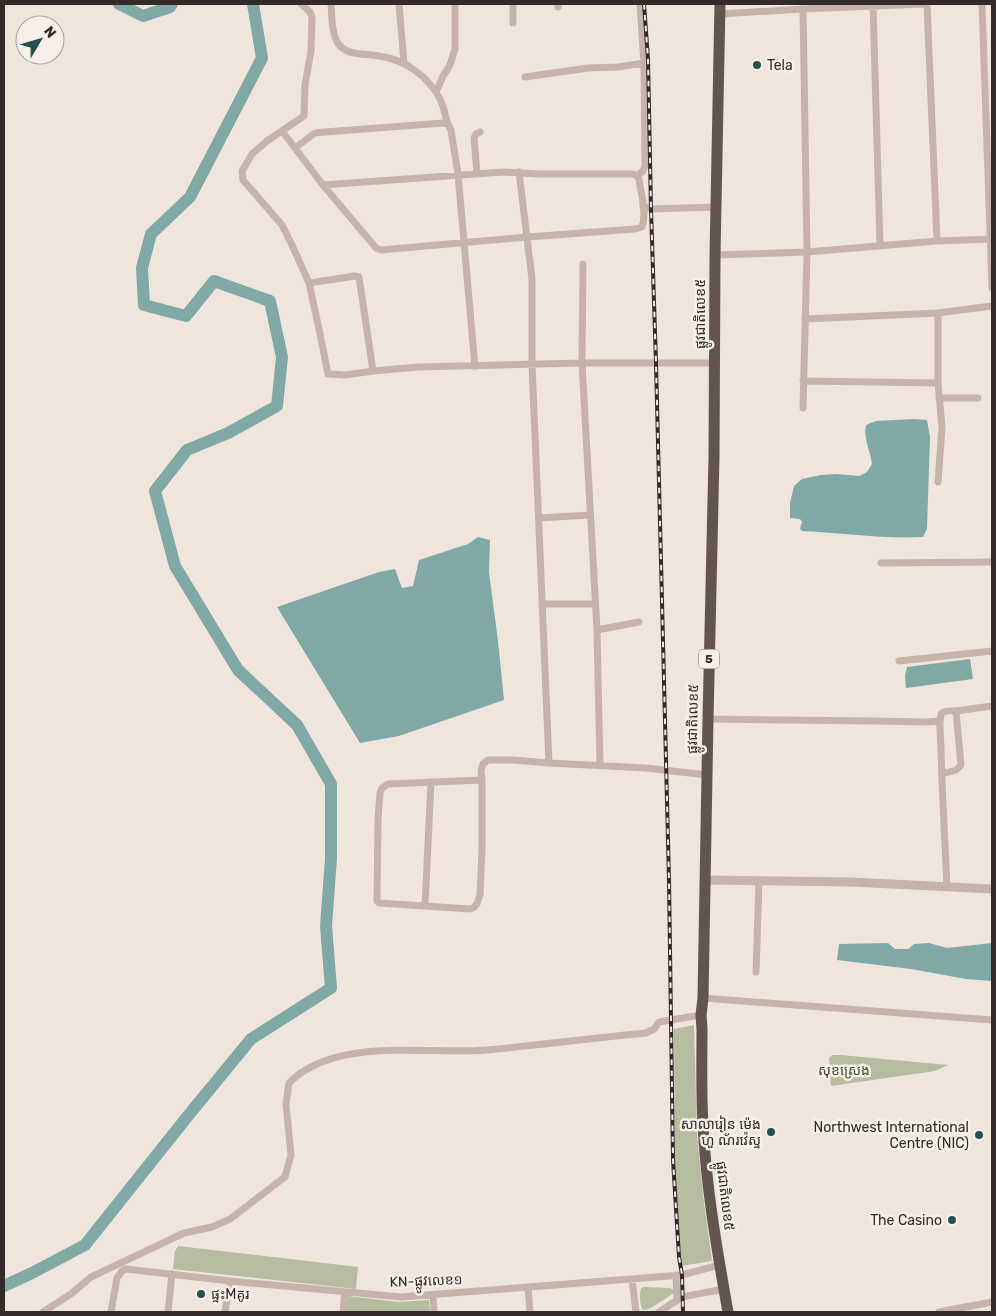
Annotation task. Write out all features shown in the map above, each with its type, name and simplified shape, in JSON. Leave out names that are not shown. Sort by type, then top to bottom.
[{"type":"highway","name":"ផ្លូវជាតិលេខ៥","points":[[720,9],[715,255],[714,456],[703,998],[701,1015],[702,1122],[711,1215],[728,1312]]},
{"type":"street","points":[[301,4],[310,12],[312,17],[312,51],[305,85],[304,116],[267,140],[252,154],[242,171],[243,180],[282,225],[309,283],[328,374],[346,375],[373,371],[475,366],[582,363],[715,363]]},
{"type":"street","points":[[330,4],[333,28],[337,41],[348,52],[380,56],[404,63],[418,72],[441,100],[451,130],[458,174],[475,366]]},
{"type":"street","points":[[399,4],[404,63]]},
{"type":"street","points":[[436,92],[450,65],[455,49],[455,4]]},
{"type":"street","points":[[512,23],[513,4]]},
{"type":"street","points":[[637,176],[643,171],[645,166],[644,63],[640,4]]},
{"type":"street","points":[[720,9],[803,9],[926,4],[937,242]]},
{"type":"street","points":[[982,4],[992,288]]},
{"type":"street","points":[[873,5],[880,246]]},
{"type":"street","points":[[803,9],[807,252],[803,408]]},
{"type":"street","points":[[525,77],[588,68],[618,68],[644,63]]},
{"type":"street","points":[[295,148],[315,133],[448,124]]},
{"type":"street","points":[[282,131],[322,185],[376,248],[381,250],[636,229],[642,227],[644,222],[639,179],[633,174],[529,174],[520,172],[458,174],[322,185]]},
{"type":"street","points":[[476,174],[474,138],[480,132]]},
{"type":"street","points":[[520,172],[532,280],[532,365],[549,763]]},
{"type":"street","points":[[643,206],[651,208],[716,207]]},
{"type":"street","points":[[715,255],[807,252],[991,239]]},
{"type":"street","points":[[583,264],[582,363],[597,630],[600,766]]},
{"type":"street","points":[[309,283],[358,277],[373,371]]},
{"type":"street","points":[[805,319],[938,313],[992,306]]},
{"type":"street","points":[[938,313],[938,383],[942,427],[938,482]]},
{"type":"street","points":[[803,381],[938,383]]},
{"type":"street","points":[[939,398],[978,398]]},
{"type":"street","points":[[539,518],[590,515]]},
{"type":"street","points":[[881,563],[992,562]]},
{"type":"street","points":[[542,604],[595,604]]},
{"type":"street","points":[[597,630],[639,622]]},
{"type":"street","points":[[899,661],[992,651]]},
{"type":"street","points":[[947,887],[941,714],[943,712],[992,706]]},
{"type":"street","points":[[942,774],[956,770],[961,765],[956,710]]},
{"type":"street","points":[[708,719],[940,721]]},
{"type":"street","points":[[482,780],[388,784],[382,788],[378,819],[377,901],[382,904],[473,908],[480,895],[482,850],[482,780],[481,770],[483,764],[488,760],[646,768],[707,775]]},
{"type":"street","points":[[425,906],[431,782]]},
{"type":"street","points":[[705,880],[851,882],[992,889]]},
{"type":"street","points":[[756,972],[759,881]]},
{"type":"street","points":[[703,998],[992,1020]]},
{"type":"street","points":[[43,1312],[91,1278],[184,1233],[212,1227],[230,1219],[285,1177],[291,1155],[286,1104],[289,1083],[305,1069],[327,1059],[352,1053],[486,1050],[646,1033],[654,1029],[659,1022],[701,1015]]},
{"type":"street","name":"KN-ផ្លូវលេខ១","points":[[111,1312],[117,1278],[122,1271],[131,1269],[230,1281],[401,1297],[679,1275],[720,1265]]},
{"type":"street","points":[[168,1312],[172,1274]]},
{"type":"street","points":[[679,1275],[680,1298]]},
{"type":"street","points":[[632,1279],[636,1312]]},
{"type":"street","points":[[224,1312],[230,1281]]},
{"type":"street","points":[[528,1287],[530,1312]]},
{"type":"street","points":[[659,1312],[680,1298],[724,1289]]},
{"type":"street","points":[[342,1312],[344,1292]]},
{"type":"street","points":[[432,1294],[434,1312]]},
{"type":"street","points":[[939,1312],[992,1302]]},
{"type":"green space","points":[[694,1025],[697,1135],[712,1261],[681,1266],[675,1191],[674,1029]]},
{"type":"green space","name":"សុខស្រេង","points":[[832,1055],[948,1065],[935,1071],[831,1086],[829,1058]]},
{"type":"green space","points":[[178,1246],[358,1267],[356,1289],[173,1269],[175,1251]]},
{"type":"green space","points":[[641,1288],[670,1288],[674,1290],[674,1293],[645,1310],[642,1309],[640,1299]]},
{"type":"green space","points":[[348,1296],[398,1302],[429,1300],[430,1312],[346,1312]]},
{"type":"water","points":[[927,420],[930,437],[927,529],[923,537],[878,537],[802,531],[800,529],[802,522],[800,519],[790,518],[790,503],[794,486],[802,479],[836,474],[859,476],[867,472],[872,464],[866,439],[866,425],[876,421]]},
{"type":"water","points":[[478,537],[490,540],[489,572],[504,700],[399,736],[360,743],[277,607],[379,572],[395,569],[402,588],[413,586],[419,560],[468,544]]},
{"type":"water","points":[[970,659],[973,679],[906,688],[905,676],[907,667]]},
{"type":"water","points":[[888,943],[895,949],[908,949],[914,944],[929,943],[947,948],[992,943],[992,981],[966,979],[911,969],[837,960],[839,944]]},
{"type":"waterway","points":[[119,4],[143,16],[170,7],[172,4]]},
{"type":"waterway","points":[[4,1286],[85,1245],[251,1039],[331,988],[326,926],[331,858],[331,784],[297,725],[238,670],[175,566],[155,491],[187,450],[228,433],[277,406],[282,357],[270,301],[214,281],[186,316],[144,305],[142,268],[151,234],[190,197],[262,58],[253,4]]},
{"type":"railway","points":[[644,4],[648,59],[669,880],[673,1160],[683,1312]]},
{"type":"place","name":"Tela","points":[[757,65]]},
{"type":"place","name":"សាលារៀន ម៉េង ហួ ណ័រវ៉េស្ទ","points":[[771,1132]]},
{"type":"place","name":"Northwest International Centre (NIC)","points":[[979,1135]]},
{"type":"place","name":"The Casino","points":[[952,1220]]},
{"type":"place","name":"ផ្ទះMគូរ","points":[[201,1294]]}]
